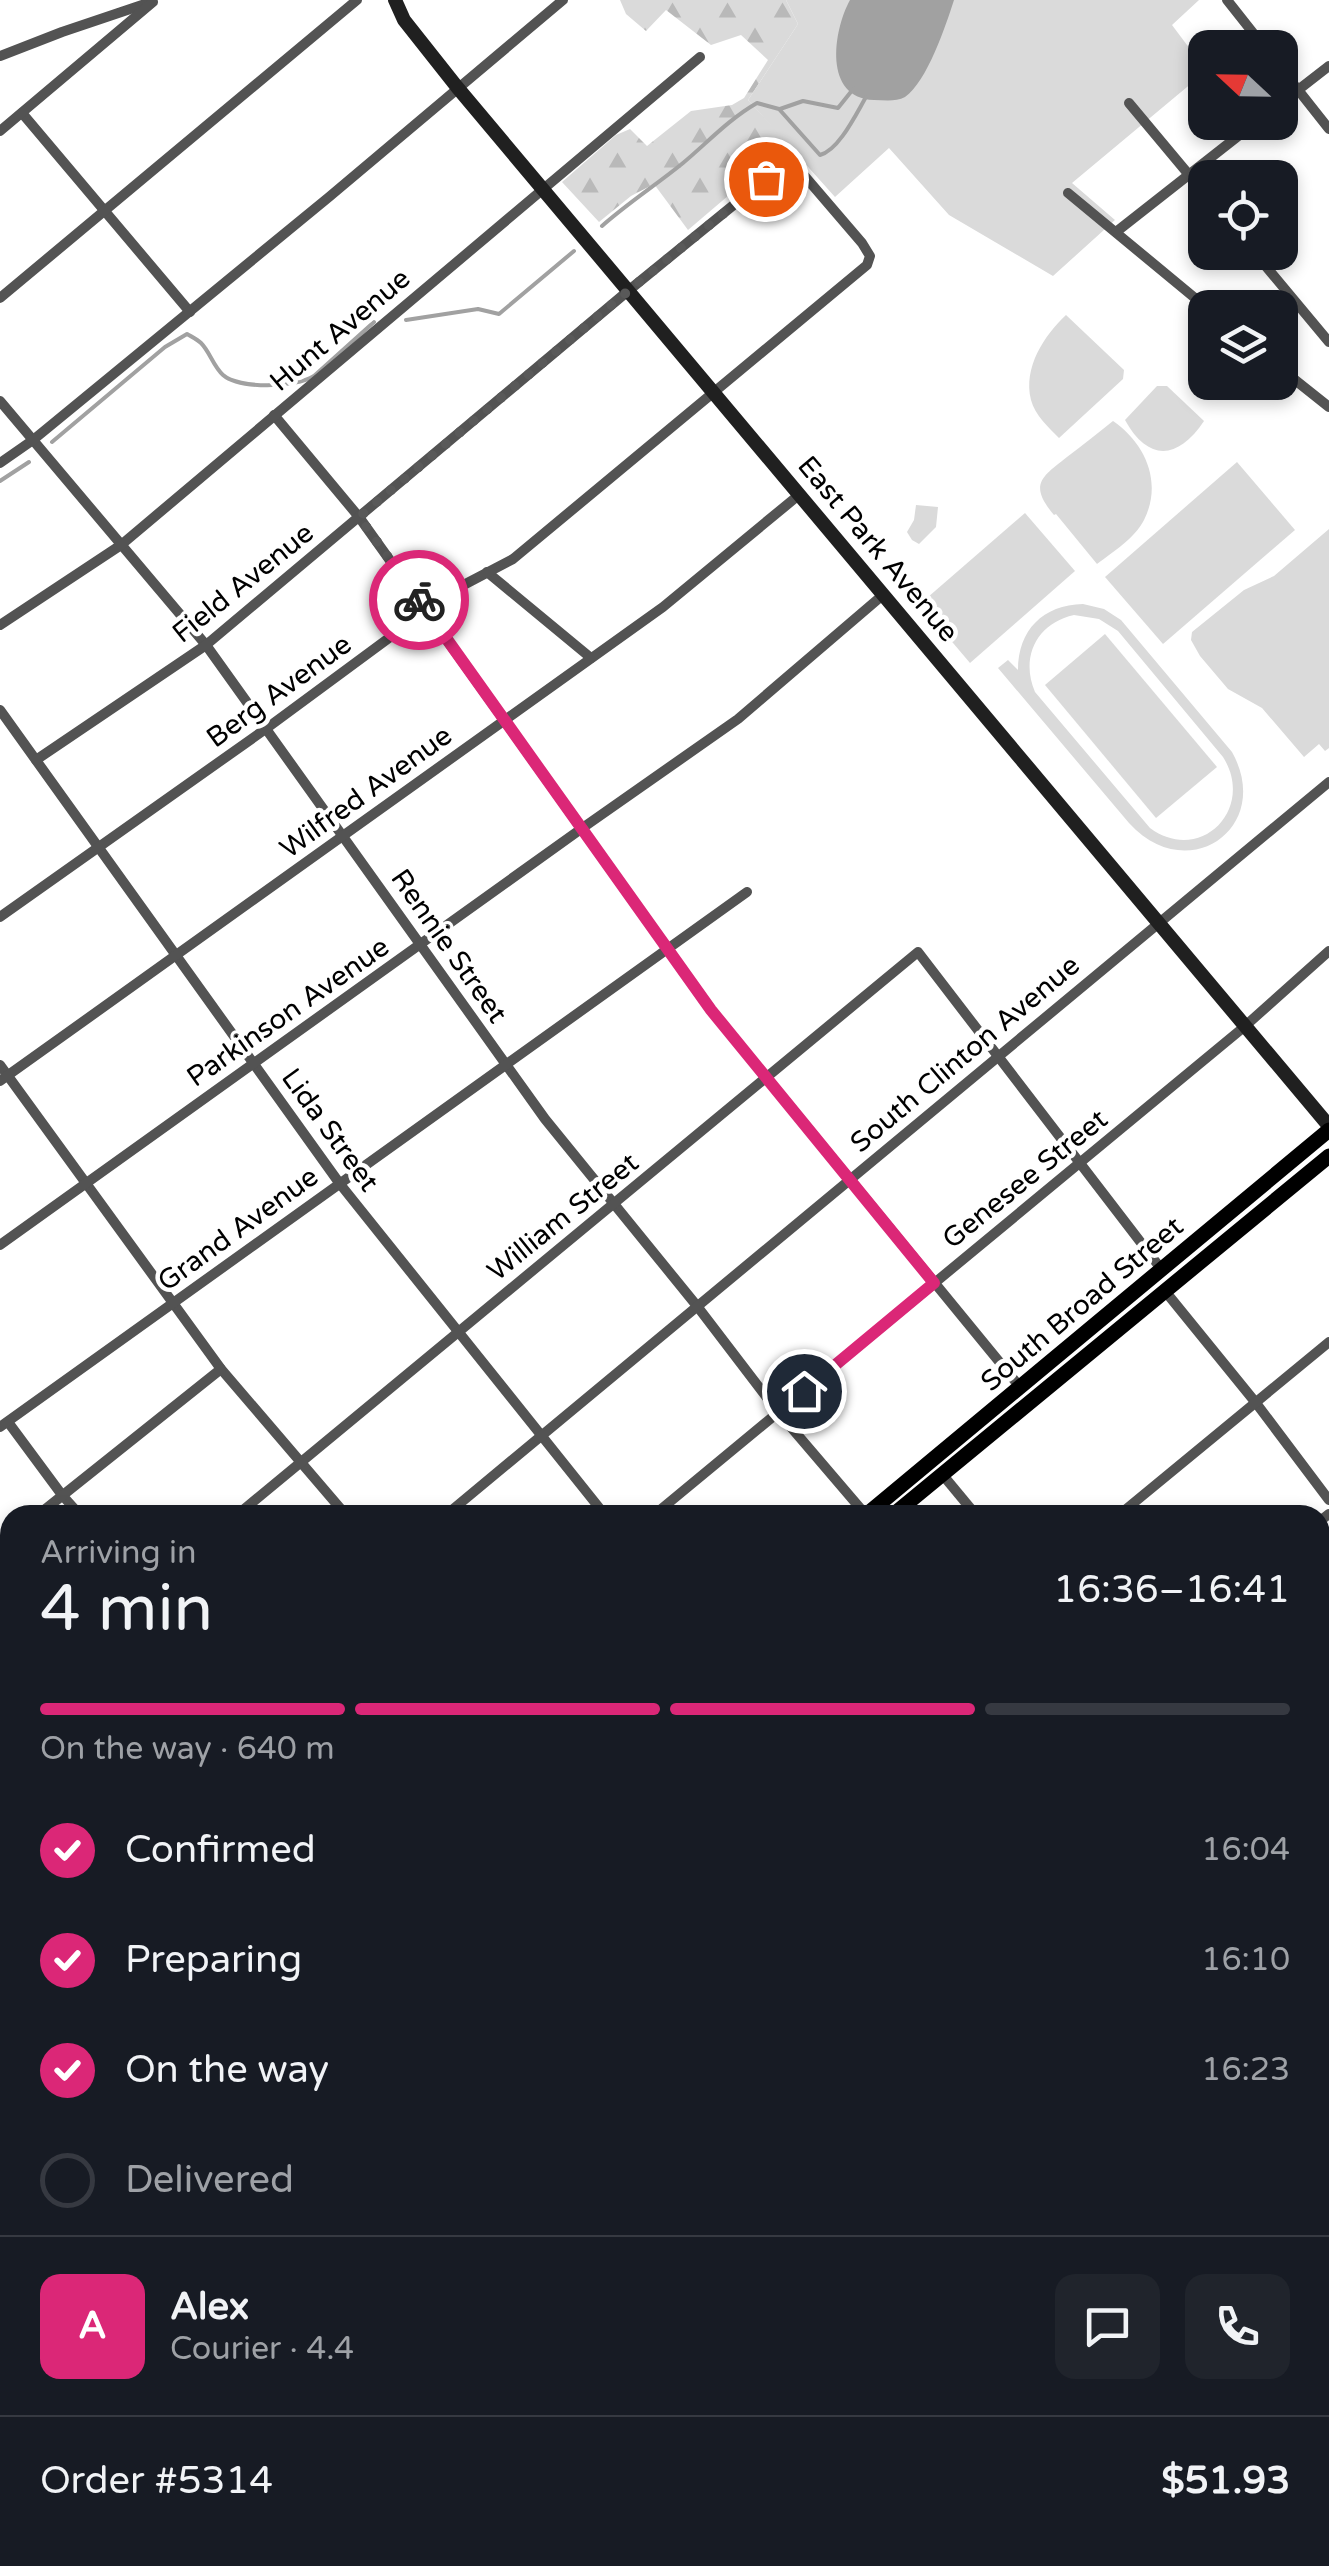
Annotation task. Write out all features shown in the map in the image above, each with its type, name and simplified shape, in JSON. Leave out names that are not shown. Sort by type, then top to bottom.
[{"type":"main road","name":"South Broad Street","points":[[897,1505],[1020,1387],[1329,1128]]},
{"type":"main road","name":"South Broad Street","points":[[897,1505],[942,1474],[1329,1156]]},
{"type":"street","points":[[0,298],[357,0]]},
{"type":"street","name":"East Park Avenue","points":[[395,0],[404,20],[457,87],[1329,1128]]},
{"type":"street","points":[[0,463],[330,197],[563,0]]},
{"type":"street","points":[[1227,0],[1250,30]]},
{"type":"street","points":[[0,56],[156,1]]},
{"type":"street","points":[[0,131],[156,1]]},
{"type":"street","name":"Hunt Avenue","points":[[0,625],[122,545],[700,56]]},
{"type":"street","points":[[1329,66],[1298,90],[1329,128]]},
{"type":"street","points":[[1129,103],[1188,174]]},
{"type":"street","points":[[22,114],[190,312]]},
{"type":"street","points":[[1208,160],[1233,140]]},
{"type":"street","name":"Field Avenue","points":[[36,760],[206,646],[790,159]]},
{"type":"street","name":"Berg Avenue","points":[[0,917],[454,590],[512,559],[867,265],[870,256],[862,243],[790,159]]},
{"type":"street","points":[[1116,232],[1188,176]]},
{"type":"street","points":[[1068,193],[1188,292]]},
{"type":"street","points":[[1269,270],[1329,342]]},
{"type":"street","points":[[1298,382],[1329,407]]},
{"type":"street","name":"Rennie Street","points":[[0,401],[206,646],[545,1119],[698,1306],[778,1412],[857,1505]]},
{"type":"street","points":[[274,415],[359,517],[711,1010],[1020,1387]]},
{"type":"street","name":"Wilfred Avenue","points":[[4,1078],[663,608],[800,494]]},
{"type":"street","points":[[486,572],[591,658]]},
{"type":"street","name":"Parkinson Avenue","points":[[0,1246],[738,719],[884,594]]},
{"type":"street","name":"Lida Street","points":[[0,710],[340,1184],[597,1505]]},
{"type":"street","name":"South Clinton Avenue","points":[[458,1505],[1329,782]]},
{"type":"street","name":"Grand Avenue","points":[[4,1424],[747,892]]},
{"type":"street","name":"Genesee Street","points":[[666,1505],[1244,1027],[1329,951]]},
{"type":"street","name":"William Street","points":[[249,1505],[918,952],[998,1056]]},
{"type":"street","points":[[998,1056],[1162,1270]]},
{"type":"street","points":[[0,1065],[4,1078],[220,1368],[338,1505]]},
{"type":"street","points":[[1165,1291],[1329,1500]]},
{"type":"street","points":[[1131,1505],[1329,1342]]},
{"type":"street","points":[[50,1505],[220,1368]]},
{"type":"street","points":[[4,1424],[71,1505]]},
{"type":"street","points":[[942,1474],[968,1505]]},
{"type":"green space","points":[[620,0],[786,0],[798,24],[748,100],[789,144],[688,230],[654,184],[631,196],[599,222],[562,182],[616,135],[630,129],[647,146],[691,111],[732,105],[744,98],[768,60],[741,35],[711,45],[666,10],[646,31],[626,14]]},
{"type":"green space","points":[[786,0],[1199,0],[1172,25],[1188,46],[1188,86],[1072,183],[1115,220],[1053,276],[949,215],[889,148],[835,197],[748,100],[798,24]]},
{"type":"green space","points":[[1066,315],[1124,370],[1123,379],[1059,438],[1036,411],[1029,388],[1037,353]]},
{"type":"green space","points":[[1157,386],[1167,386],[1204,421],[1184,443],[1163,451],[1143,443],[1125,420]]},
{"type":"green space","points":[[1113,421],[1142,452],[1152,492],[1140,527],[1097,564],[1054,515],[1040,488],[1051,470]]},
{"type":"green space","points":[[1237,462],[1295,530],[1163,644],[1105,577]]},
{"type":"green space","points":[[916,505],[938,507],[936,527],[919,544],[907,532]]},
{"type":"green space","points":[[1025,513],[1075,571],[970,663],[920,604]]},
{"type":"green space","points":[[1329,529],[1329,748],[1325,751],[1319,744],[1304,757],[1262,708],[1228,689],[1191,640],[1192,632],[1244,590],[1274,576]]},
{"type":"green space","points":[[1069,605],[1104,609],[1121,620],[1232,752],[1242,779],[1242,804],[1233,825],[1218,840],[1199,849],[1176,850],[1152,842],[1129,823],[998,668],[1008,660],[1018,670],[1023,643],[1035,622]],"holes":[[[1074,615],[1099,619],[1118,631],[1223,757],[1233,795],[1228,812],[1204,836],[1187,840],[1169,838],[1150,828],[1035,692],[1031,654],[1041,634],[1050,625]]]},
{"type":"green space","points":[[1105,634],[1217,767],[1156,818],[1045,685]]},
{"type":"shaded area","points":[[850,0],[954,0],[928,66],[905,97],[874,100],[846,88],[836,61],[839,28]]},
{"type":"waterway","points":[[780,109],[803,101],[838,108],[854,88]]},
{"type":"waterway","points":[[602,226],[757,103],[779,109],[820,155],[840,139],[866,97]]},
{"type":"waterway","points":[[406,320],[478,309],[499,314],[574,251]]},
{"type":"waterway","points":[[52,442],[165,347],[187,334],[201,343],[223,375],[231,380],[281,385],[314,376],[374,322]]},
{"type":"waterway","points":[[0,481],[29,462]]},
{"type":"way so far","points":[[419,600],[359,517],[766,179]]},
{"type":"route","points":[[419,600],[711,1010],[934,1283],[804,1391]]}]
